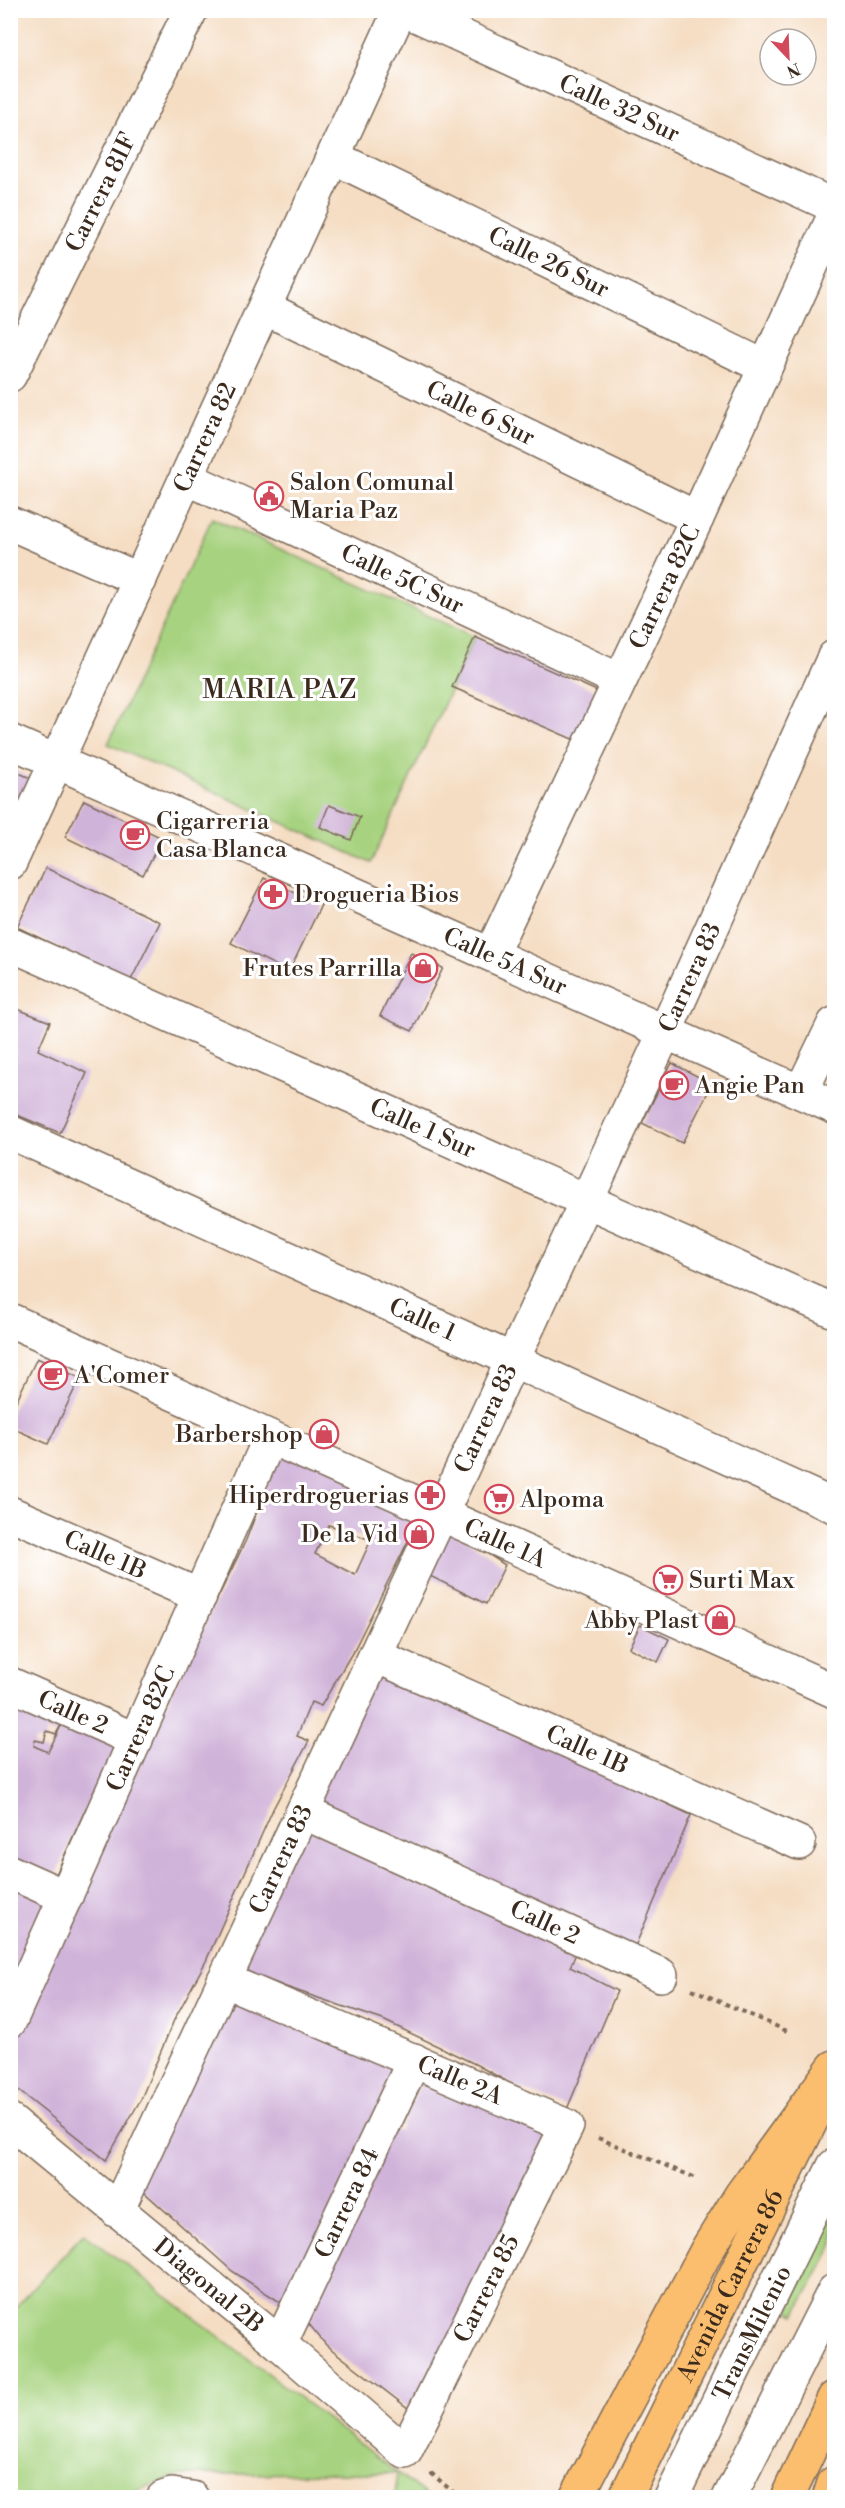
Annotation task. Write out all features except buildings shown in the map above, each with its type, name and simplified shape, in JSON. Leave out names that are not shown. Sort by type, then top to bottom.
[{"type":"main road","points":[[576,2498],[663,2329],[708,2248],[741,2195],[834,2067]]},
{"type":"main road","name":"Avenida Carrera 86","points":[[625,2498],[834,2073]]},
{"type":"main road","points":[[787,2498],[834,2397]]},
{"type":"main road","points":[[829,2498],[834,2483]]},
{"type":"street","name":"Carrera 81F","points":[[10,375],[190,10]]},
{"type":"street","name":"Carrera 82","points":[[10,864],[400,10]]},
{"type":"street","name":"Calle 32 Sur","points":[[405,10],[834,206]]},
{"type":"street","name":"Calle 26 Sur","points":[[333,157],[765,367]]},
{"type":"street","name":"Carrera 82C","points":[[491,954],[697,518],[834,216]]},
{"type":"street","name":"Calle 6 Sur","points":[[265,308],[697,518]]},
{"type":"street","name":"Calle 5C Sur","points":[[187,478],[619,680]]},
{"type":"street","points":[[10,523],[140,580]]},
{"type":"street","name":"Carrera 83","points":[[117,2211],[587,1200],[834,657]]},
{"type":"street","name":"Calle 5A Sur","points":[[10,741],[834,1107]]},
{"type":"street","name":"Calle 1 Sur","points":[[10,944],[834,1311]]},
{"type":"street","points":[[801,1092],[834,1024]]},
{"type":"street","name":"Calle 1","points":[[10,1132],[834,1506]]},
{"type":"street","name":"Calle 1A","points":[[10,1320],[834,1691]]},
{"type":"street","name":"Carrera 82C","points":[[10,2021],[270,1438]]},
{"type":"street","name":"Calle 1B","points":[[10,1513],[200,1596]]},
{"type":"street","name":"Calle 1B","points":[[376,1656],[800,1843]]},
{"type":"street","name":"Calle 2","points":[[10,1684],[136,1740]]},
{"type":"street","name":"Calle 2","points":[[303,1812],[661,1975]]},
{"type":"street","points":[[10,1872],[66,1897]]},
{"type":"street","name":"Calle 2A","points":[[224,1980],[567,2126]]},
{"type":"street","name":"Carrera 84","points":[[280,2344],[414,2060]]},
{"type":"street","name":"Diagonal 2B","points":[[10,2121],[280,2344],[405,2452]]},
{"type":"street","name":"Carrera 85","points":[[405,2452],[567,2126]]},
{"type":"street","name":"TransMilenio","points":[[671,2498],[834,2166]]},
{"type":"street","points":[[729,2498],[834,2291]]},
{"type":"street","points":[[163,2498],[172,2495],[192,2498]]},
{"type":"path","points":[[661,1975],[787,2031]]},
{"type":"path","points":[[567,2126],[696,2178]]},
{"type":"green space","points":[[212,518],[475,637],[371,863],[108,744]]},
{"type":"green space","points":[[834,2209],[834,2244],[795,2315],[788,2312]]},
{"type":"green space","points":[[84,2233],[429,2497],[395,2497],[397,2473],[201,2474],[175,2477],[125,2497],[11,2497],[10,2313]]},
{"type":"place","name":"Salon Comunal Maria Paz","points":[[269,496]]},
{"type":"place","name":"Cigarreria Casa Blanca","points":[[135,835]]},
{"type":"place","name":"Drogueria Bios","points":[[273,894]]},
{"type":"place","name":"Frutes Parrilla","points":[[423,968]]},
{"type":"place","name":"Angie Pan","points":[[674,1085]]},
{"type":"place","name":"A'Comer","points":[[53,1375]]},
{"type":"place","name":"Barbershop","points":[[324,1434]]},
{"type":"place","name":"Hiperdroguerias","points":[[430,1495]]},
{"type":"place","name":"Alpoma","points":[[499,1499]]},
{"type":"place","name":"De la Vid","points":[[419,1534]]},
{"type":"place","name":"Surti Max","points":[[668,1580]]},
{"type":"place","name":"Abby Plast","points":[[720,1620]]},
{"type":"district","name":"MARIA PAZ","points":[[280,689]]}]
